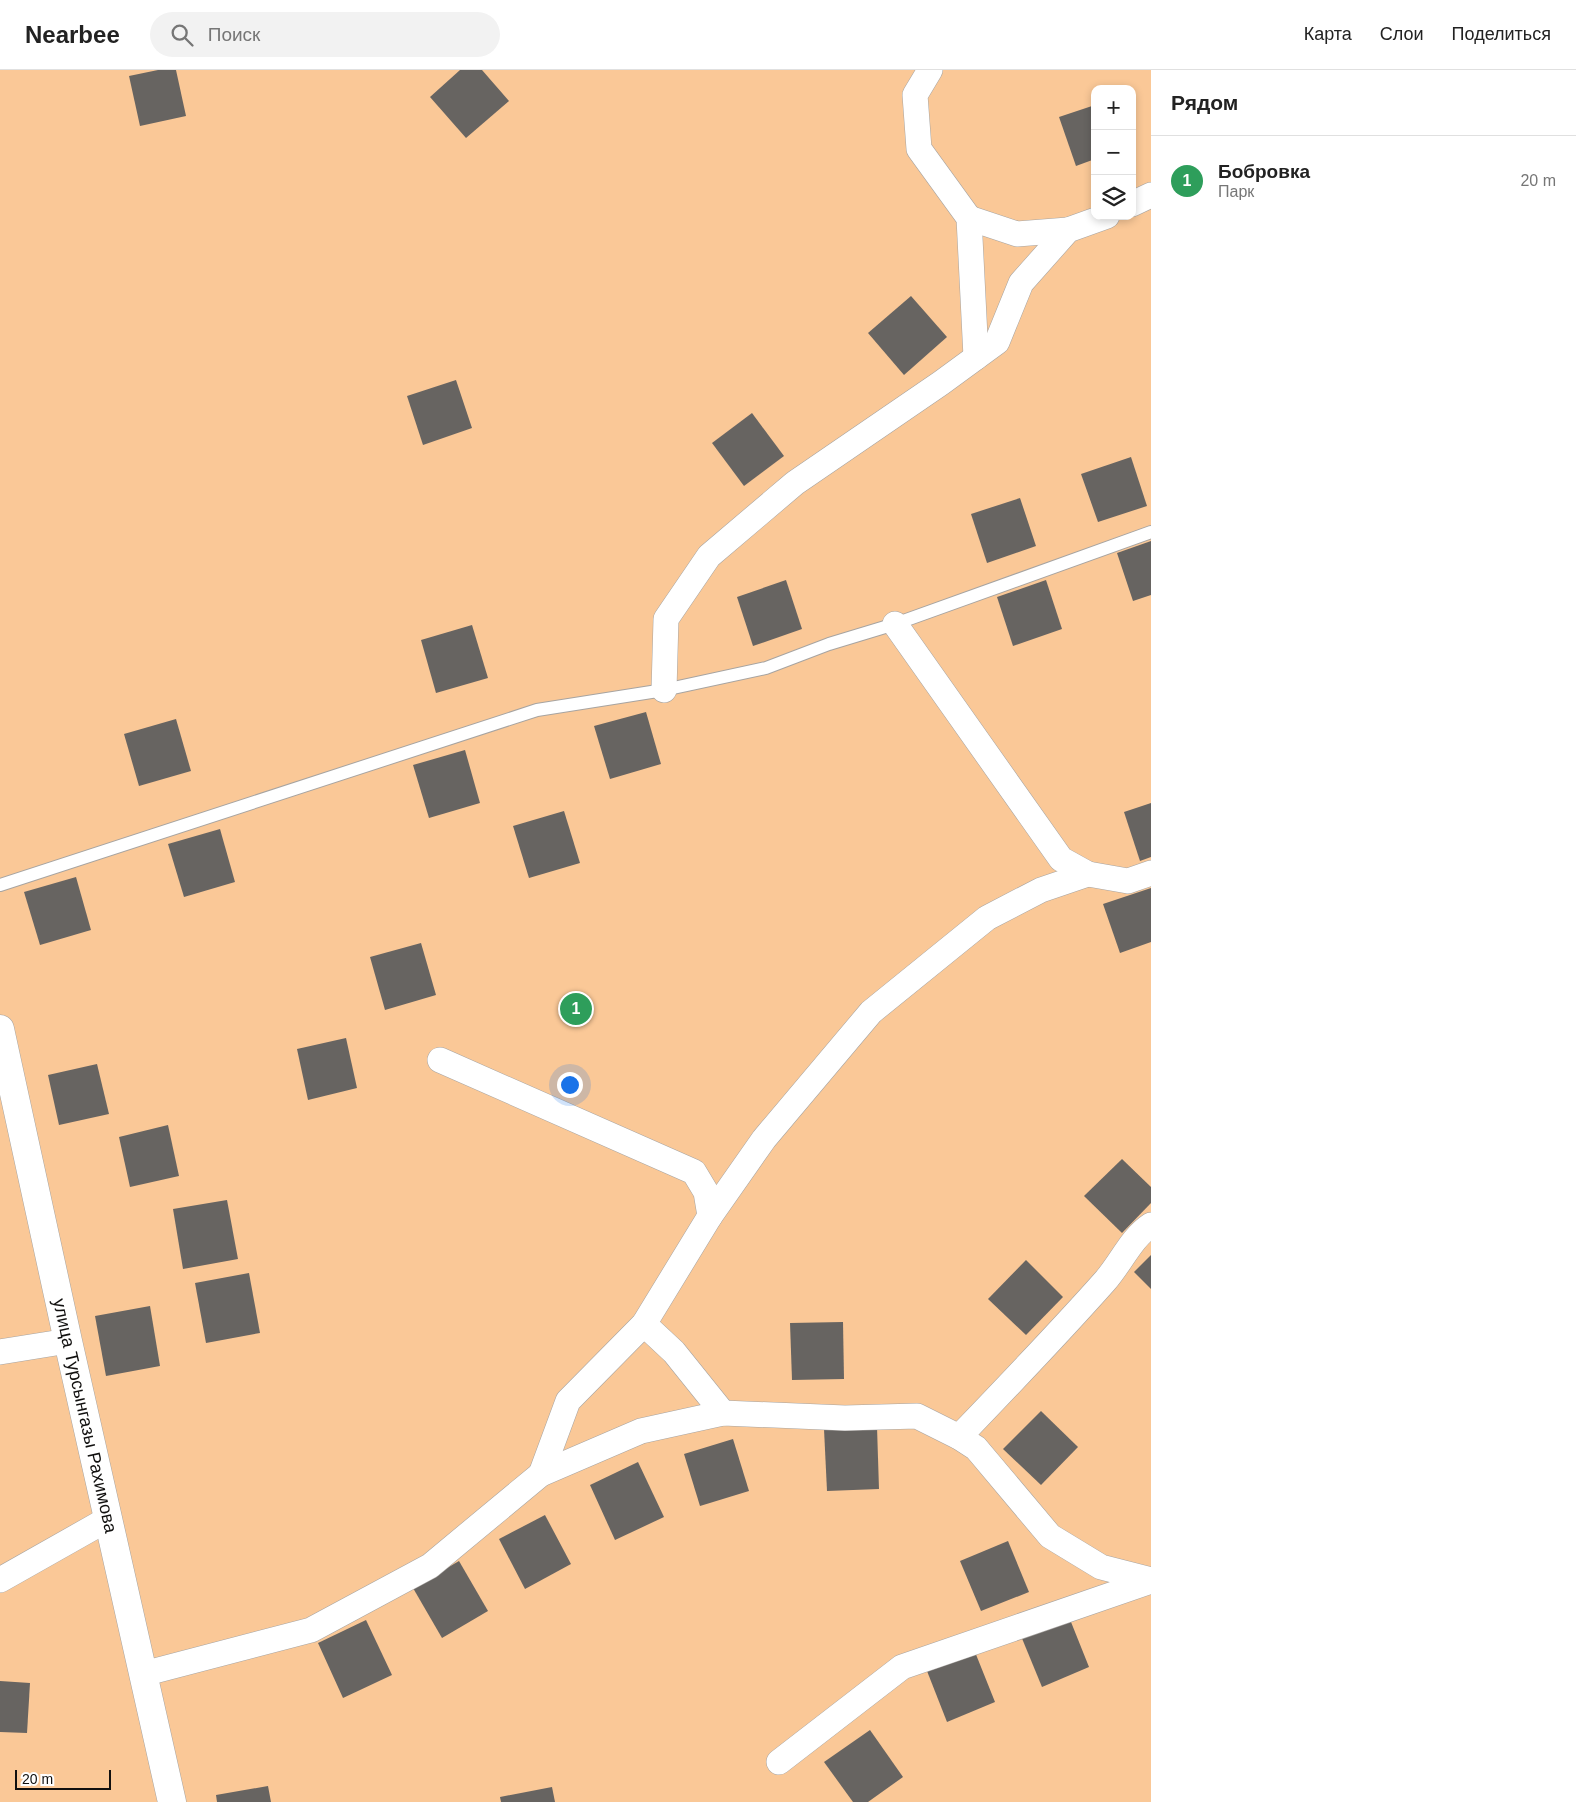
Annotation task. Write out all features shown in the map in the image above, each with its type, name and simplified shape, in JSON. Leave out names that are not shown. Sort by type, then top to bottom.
[{"type":"street","points":[[930,70],[915,95],[919,150],[969,218],[976,357]]},
{"type":"street","points":[[1136,202],[1151,195]]},
{"type":"street","points":[[969,218],[1016,234],[1068,230],[1096,220]]},
{"type":"street","points":[[664,690],[666,619],[709,556],[795,482],[997,342],[1021,284],[1068,230]]},
{"type":"street","points":[[894,624],[1061,859],[1088,874],[1128,881],[1151,873]]},
{"type":"street","points":[[541,1474],[568,1401],[644,1324],[710,1216],[764,1139],[872,1012],[987,918],[1041,890],[1088,874]]},
{"type":"street","name":"улица Турсынгазы Рахимова","points":[[0,1029],[4,1069],[68,1341],[172,1802]]},
{"type":"street","points":[[440,1060],[694,1172],[706,1192],[710,1216]]},
{"type":"street","points":[[959,1438],[1066,1325],[1110,1276],[1142,1231],[1151,1225]]},
{"type":"street","points":[[644,1324],[674,1352],[723,1413]]},
{"type":"street","points":[[0,1352],[68,1341]]},
{"type":"street","points":[[143,1674],[311,1630],[430,1566],[541,1474],[640,1431],[723,1413],[845,1418],[917,1416],[976,1448],[1050,1536],[1101,1567],[1151,1580]]},
{"type":"street","points":[[0,1580],[108,1519]]},
{"type":"street","points":[[779,1762],[902,1667],[1151,1580]]},
{"type":"lane","points":[[0,885],[537,710],[664,690],[766,668],[828,644],[894,624],[1151,532]]},
{"type":"shaded area","points":[[0,70],[1151,70],[1151,1802],[0,1802]]},
{"type":"building","points":[[158,70],[176,70],[186,116],[140,126],[129,76]]},
{"type":"building","points":[[460,70],[482,70],[509,101],[466,138],[430,97]]},
{"type":"building","points":[[1091,106],[1091,160],[1076,166],[1059,117]]},
{"type":"building","points":[[911,296],[947,337],[904,375],[868,333]]},
{"type":"building","points":[[456,380],[472,428],[423,445],[407,396]]},
{"type":"building","points":[[752,413],[784,456],[744,486],[712,443]]},
{"type":"building","points":[[1131,457],[1147,506],[1098,522],[1081,474]]},
{"type":"building","points":[[1020,498],[1036,546],[987,563],[971,514]]},
{"type":"building","points":[[1151,541],[1151,595],[1133,601],[1117,553]]},
{"type":"building","points":[[786,580],[802,629],[753,646],[737,597]]},
{"type":"building","points":[[1046,580],[1062,629],[1013,646],[997,597]]},
{"type":"building","points":[[472,625],[488,678],[436,693],[421,640]]},
{"type":"building","points":[[646,712],[661,764],[610,779],[594,726]]},
{"type":"building","points":[[176,719],[191,771],[139,786],[124,734]]},
{"type":"building","points":[[465,750],[480,803],[429,818],[413,765]]},
{"type":"building","points":[[1151,803],[1151,857],[1140,861],[1124,812]]},
{"type":"building","points":[[564,811],[580,863],[529,878],[513,826]]},
{"type":"building","points":[[220,829],[235,882],[184,897],[168,844]]},
{"type":"building","points":[[76,877],[91,930],[40,945],[24,892]]},
{"type":"building","points":[[1151,888],[1151,942],[1120,953],[1103,904]]},
{"type":"building","points":[[421,943],[436,995],[385,1010],[370,957]]},
{"type":"building","points":[[346,1038],[357,1088],[308,1100],[297,1049]]},
{"type":"building","points":[[97,1064],[109,1114],[59,1125],[48,1075]]},
{"type":"building","points":[[168,1125],[179,1176],[130,1187],[119,1137]]},
{"type":"building","points":[[1122,1159],[1151,1187],[1151,1203],[1122,1233],[1084,1196]]},
{"type":"building","points":[[227,1200],[238,1259],[183,1269],[173,1209]]},
{"type":"building","points":[[1151,1255],[1151,1289],[1134,1272]]},
{"type":"building","points":[[1026,1260],[1063,1297],[1026,1335],[988,1299]]},
{"type":"building","points":[[249,1273],[260,1333],[206,1343],[195,1283]]},
{"type":"building","points":[[150,1306],[160,1366],[106,1376],[95,1316]]},
{"type":"building","points":[[843,1322],[844,1379],[792,1380],[790,1323]]},
{"type":"building","points":[[1041,1411],[1078,1447],[1041,1485],[1003,1449]]},
{"type":"building","points":[[877,1427],[879,1489],[827,1491],[824,1429]]},
{"type":"building","points":[[733,1439],[749,1491],[700,1506],[684,1454]]},
{"type":"building","points":[[638,1462],[664,1517],[615,1540],[590,1485]]},
{"type":"building","points":[[545,1515],[571,1564],[525,1589],[499,1539]]},
{"type":"building","points":[[1008,1541],[1029,1592],[981,1611],[960,1561]]},
{"type":"building","points":[[459,1561],[488,1611],[442,1638],[413,1588]]},
{"type":"building","points":[[1069,1617],[1089,1667],[1042,1687],[1021,1636]]},
{"type":"building","points":[[366,1620],[392,1675],[343,1698],[318,1643]]},
{"type":"building","points":[[975,1652],[995,1702],[947,1722],[927,1671]]},
{"type":"building","points":[[0,1681],[30,1683],[27,1733],[0,1732]]},
{"type":"building","points":[[870,1730],[903,1777],[868,1802],[853,1802],[824,1762]]},
{"type":"building","points":[[268,1786],[271,1802],[217,1802],[216,1795]]},
{"type":"building","points":[[552,1787],[555,1802],[501,1802],[500,1797]]},
{"type":"place","name":"Бобровка","points":[[576,1009]]}]
